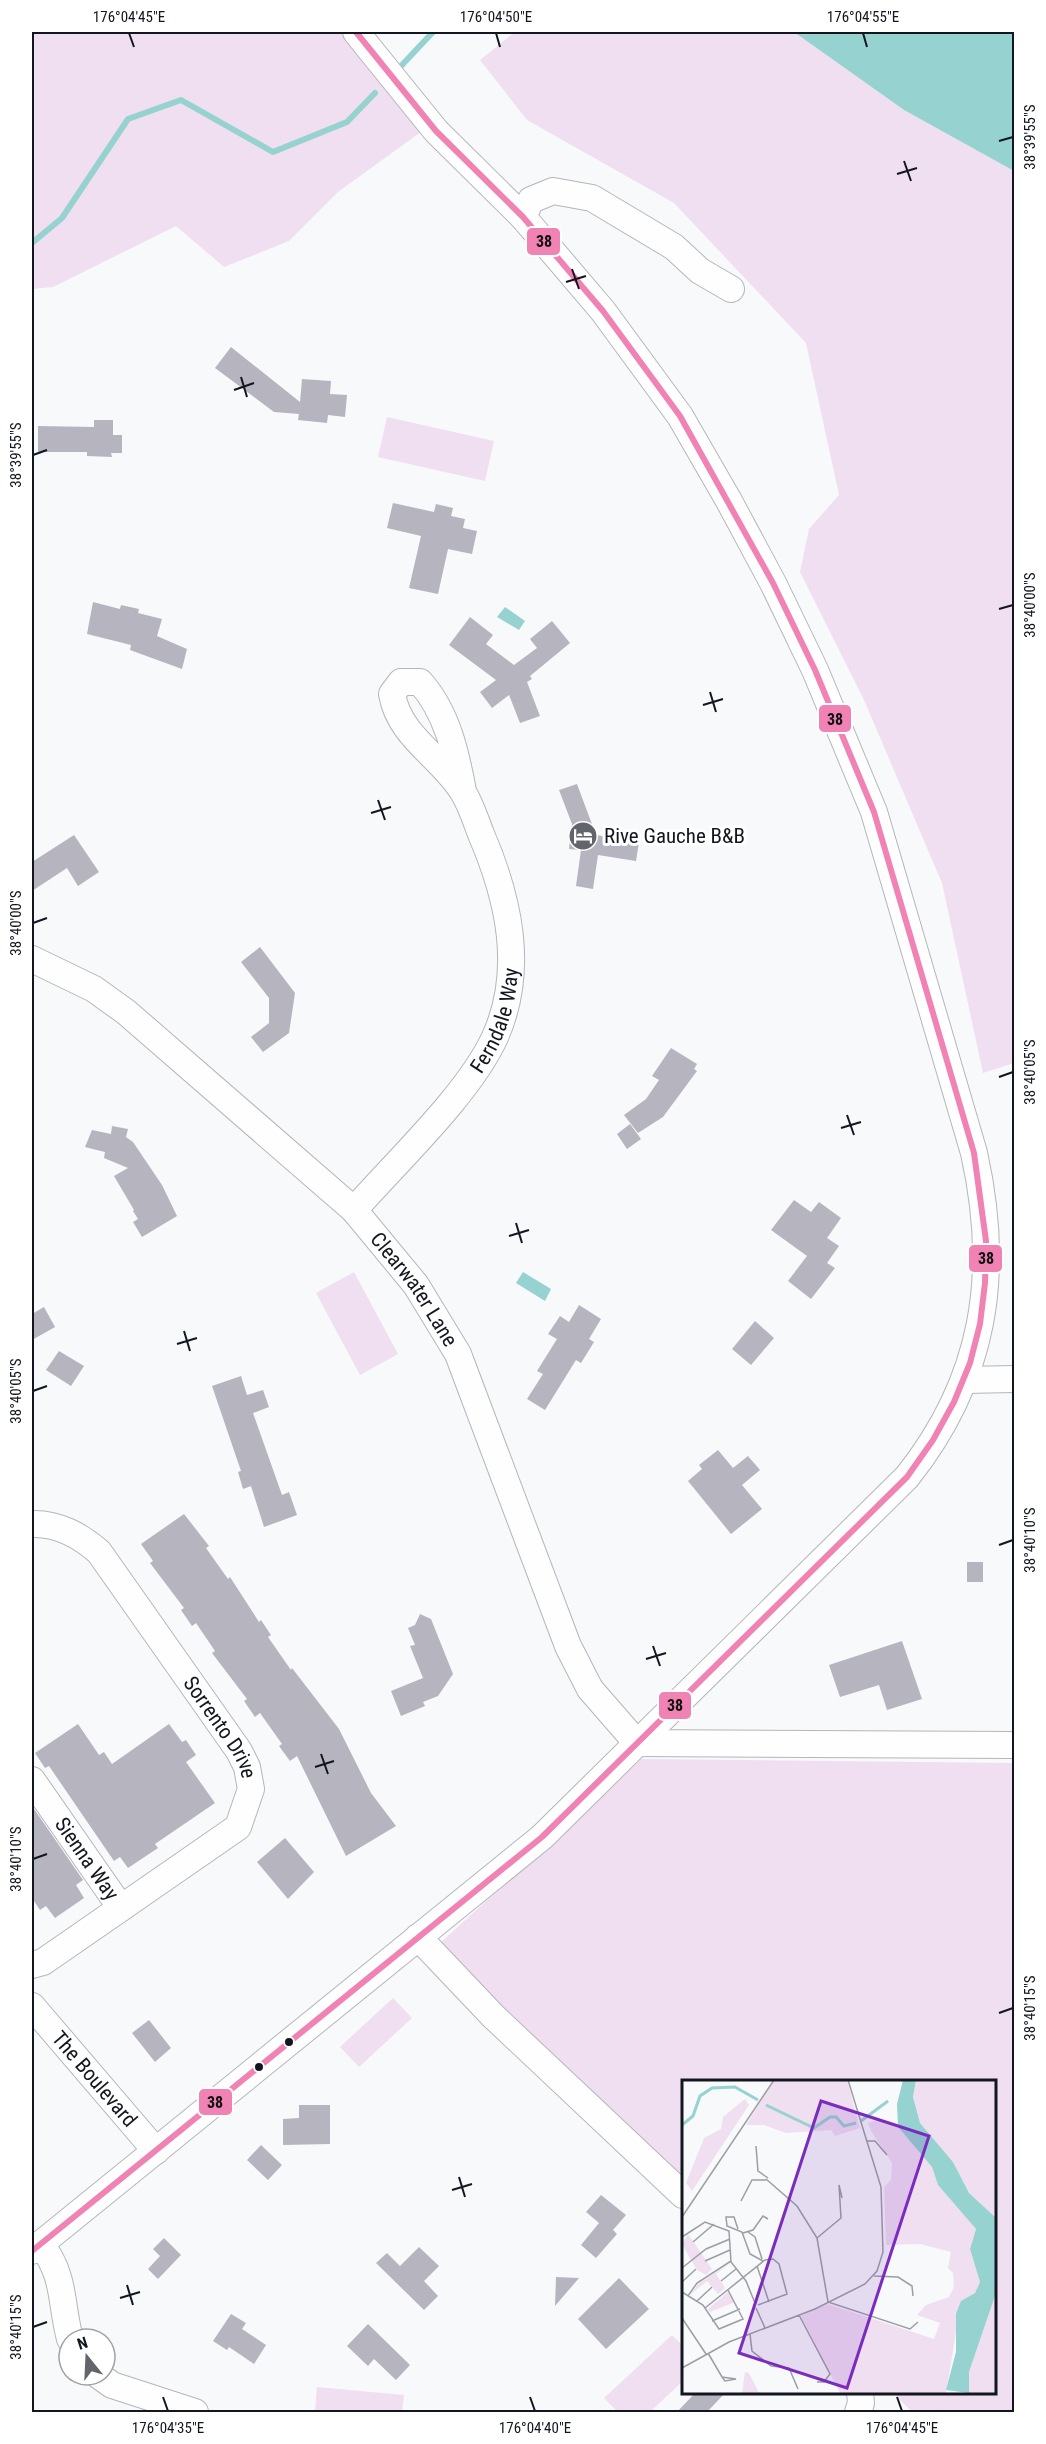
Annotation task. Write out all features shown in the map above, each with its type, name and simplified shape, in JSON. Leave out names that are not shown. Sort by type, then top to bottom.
[{"type":"street","points":[[68,2327],[62,2284],[54,2262],[36,2248],[542,1837],[907,1477],[931,1446],[965,1380],[978,1336],[987,1262],[984,1194],[971,1142],[874,812],[815,670],[773,584],[680,416],[603,311],[523,217],[436,131],[357,32]]},
{"type":"street","points":[[523,217],[531,200],[553,191],[592,198],[674,247],[700,271],[731,289]]},
{"type":"street","name":"Ferndale Way","points":[[354,1209],[464,1087],[495,1037],[503,1008],[511,974],[511,928],[499,875],[463,791]]},
{"type":"street","name":"Clearwater Lane","points":[[32,959],[94,989],[126,1012],[354,1209],[416,1285],[458,1354],[568,1646],[590,1689],[637,1743]]},
{"type":"street","points":[[965,1380],[1014,1379]]},
{"type":"street","name":"Sorrento Drive","points":[[32,1524],[70,1532],[86,1540],[99,1552],[239,1751],[247,1767],[251,1789],[238,1827],[43,1962],[32,1965]]},
{"type":"street","points":[[637,1743],[1014,1745]]},
{"type":"street","name":"Sienna Way","points":[[32,1780],[121,1908]]},
{"type":"street","points":[[417,1937],[493,2016],[682,2194]]},
{"type":"street","points":[[32,1965],[37,1980],[32,1994]]},
{"type":"street","name":"The Boulevard","points":[[32,2006],[156,2151]]},
{"type":"street","points":[[117,2387],[195,2412]]},
{"type":"street","points":[[858,2412],[861,2403],[860,2393]]},
{"type":"shaded area","points":[[32,32],[347,32],[425,129],[338,192],[289,241],[224,267],[176,226],[53,287],[32,289]]},
{"type":"shaded area","points":[[515,32],[623,32],[633,34],[794,32],[904,110],[1014,171],[1014,1063],[983,1073],[942,883],[864,700],[800,572],[809,529],[839,495],[806,343],[674,203],[527,120],[480,60]]},
{"type":"shaded area","points":[[387,417],[494,441],[485,481],[378,457]]},
{"type":"shaded area","points":[[354,1272],[398,1354],[360,1375],[316,1293]]},
{"type":"shaded area","points":[[642,1759],[1014,1763],[1014,2412],[912,2412],[893,2393],[995,2393],[995,2080],[682,2080],[682,2181],[439,1944]]},
{"type":"shaded area","points":[[393,1998],[412,2018],[359,2067],[340,2047]]},
{"type":"shaded area","points":[[672,2335],[682,2345],[682,2382],[650,2412],[618,2412],[604,2398]]},
{"type":"shaded area","points":[[317,2387],[404,2395],[402,2412],[315,2412]]},
{"type":"water","points":[[794,32],[1014,32],[1014,171],[904,110]]},
{"type":"water","points":[[505,607],[525,621],[519,630],[497,617]]},
{"type":"water","points":[[523,1272],[551,1289],[545,1301],[516,1283]]},
{"type":"building","points":[[231,347],[300,402],[302,379],[331,381],[330,394],[347,395],[345,417],[328,415],[327,423],[298,420],[299,414],[274,412],[215,368]]},
{"type":"building","points":[[94,420],[113,420],[113,435],[122,435],[122,453],[111,453],[112,457],[87,456],[87,452],[38,452],[38,426],[94,427]]},
{"type":"building","points":[[393,503],[434,512],[436,504],[453,508],[451,516],[465,519],[463,528],[477,531],[472,554],[448,549],[438,594],[409,588],[421,536],[387,528]]},
{"type":"building","points":[[93,602],[120,609],[121,605],[139,609],[138,613],[162,619],[157,636],[187,649],[182,669],[130,650],[131,645],[87,634]]},
{"type":"building","points":[[470,617],[493,635],[486,644],[514,665],[537,648],[530,639],[552,621],[570,643],[530,676],[532,679],[527,682],[540,716],[520,723],[509,695],[492,708],[480,692],[496,680],[449,645]]},
{"type":"building","points":[[577,784],[596,835],[639,842],[636,861],[598,855],[593,889],[576,886],[581,850],[569,849],[572,824],[559,790]]},
{"type":"building","points":[[74,835],[99,872],[78,886],[67,868],[32,891],[32,862]]},
{"type":"building","points":[[260,947],[295,993],[289,1033],[263,1052],[251,1037],[269,1023],[269,998],[241,962]]},
{"type":"building","points":[[671,1048],[697,1064],[694,1069],[697,1071],[663,1117],[638,1133],[624,1115],[646,1099],[659,1080],[652,1076]]},
{"type":"building","points":[[630,1124],[641,1139],[627,1149],[617,1134]]},
{"type":"building","points":[[112,1126],[128,1129],[126,1137],[133,1142],[162,1185],[177,1216],[142,1237],[133,1222],[138,1219],[134,1210],[114,1176],[128,1168],[104,1158],[105,1152],[85,1147],[92,1130],[111,1134]]},
{"type":"building","points":[[794,1200],[811,1212],[819,1202],[841,1218],[827,1238],[839,1246],[827,1263],[835,1268],[811,1299],[788,1281],[807,1256],[771,1230]]},
{"type":"building","points":[[579,1305],[601,1319],[589,1339],[594,1342],[581,1363],[576,1360],[545,1410],[527,1399],[543,1374],[537,1371],[557,1339],[548,1334],[560,1316],[569,1322]]},
{"type":"building","points":[[44,1307],[55,1327],[32,1340],[32,1314]]},
{"type":"building","points":[[755,1321],[774,1338],[751,1365],[732,1349]]},
{"type":"building","points":[[59,1351],[84,1366],[71,1386],[46,1370]]},
{"type":"building","points":[[241,1376],[247,1395],[263,1390],[269,1407],[253,1413],[282,1495],[289,1492],[297,1515],[264,1527],[251,1486],[243,1489],[238,1472],[241,1471],[212,1386]]},
{"type":"building","points":[[718,1450],[733,1468],[748,1456],[760,1470],[742,1485],[762,1509],[731,1534],[688,1481],[702,1469],[699,1465]]},
{"type":"building","points":[[184,1514],[209,1546],[206,1548],[228,1579],[230,1577],[259,1622],[261,1620],[271,1635],[268,1637],[291,1670],[292,1668],[339,1729],[371,1793],[396,1826],[346,1856],[297,1756],[290,1761],[279,1746],[282,1744],[260,1713],[255,1717],[244,1701],[247,1699],[212,1653],[215,1651],[196,1623],[192,1626],[181,1610],[184,1608],[150,1563],[153,1561],[141,1544]]},
{"type":"building","points":[[967,1562],[983,1562],[983,1582],[967,1582]]},
{"type":"building","points":[[420,1614],[431,1619],[453,1674],[438,1696],[423,1702],[425,1706],[401,1716],[391,1691],[423,1678],[410,1646],[415,1645],[408,1628],[415,1625]]},
{"type":"building","points":[[902,1641],[922,1699],[887,1710],[879,1685],[840,1697],[829,1665]]},
{"type":"building","points":[[78,1724],[99,1755],[104,1752],[112,1764],[169,1724],[182,1742],[186,1740],[196,1755],[186,1762],[215,1803],[155,1844],[158,1848],[128,1868],[120,1857],[114,1861],[49,1766],[45,1768],[35,1753]]},
{"type":"building","points":[[32,1806],[83,1880],[76,1885],[84,1898],[55,1918],[46,1906],[40,1910],[32,1898]]},
{"type":"building","points":[[285,1838],[314,1872],[288,1899],[257,1862]]},
{"type":"building","points":[[149,2020],[171,2048],[155,2062],[132,2033]]},
{"type":"building","points":[[299,2105],[330,2105],[330,2144],[283,2145],[283,2119],[299,2118]]},
{"type":"building","points":[[261,2145],[282,2165],[268,2180],[247,2160]]},
{"type":"building","points":[[601,2195],[626,2215],[613,2230],[617,2234],[596,2258],[581,2245],[599,2223],[586,2212]]},
{"type":"building","points":[[164,2238],[181,2255],[158,2279],[148,2269],[160,2256],[153,2249]]},
{"type":"building","points":[[419,2247],[439,2266],[424,2281],[438,2296],[424,2310],[376,2263],[387,2253],[400,2266]]},
{"type":"building","points":[[556,2277],[579,2278],[555,2306]]},
{"type":"building","points":[[619,2278],[649,2309],[606,2349],[578,2319]]},
{"type":"building","points":[[231,2314],[246,2323],[242,2329],[266,2345],[254,2364],[229,2347],[227,2350],[213,2341]]},
{"type":"building","points":[[368,2324],[410,2365],[396,2380],[374,2359],[368,2366],[347,2346]]},
{"type":"building","points":[[695,2393],[725,2393],[707,2412],[677,2412]]},
{"type":"waterway","points":[[401,66],[433,32]]},
{"type":"waterway","points":[[32,243],[62,218],[128,119],[181,100],[273,152],[347,122],[375,93]]},
{"type":"transit line","name":"38","points":[[32,2251],[542,1837],[907,1477],[933,1440],[954,1402],[970,1363],[980,1324],[985,1283],[986,1241],[974,1153],[874,812],[815,670],[773,583],[680,416],[603,311],[523,217],[436,131],[356,32]]},
{"type":"place","name":"Rive Gauche B&B","points":[[583,836]]}]
